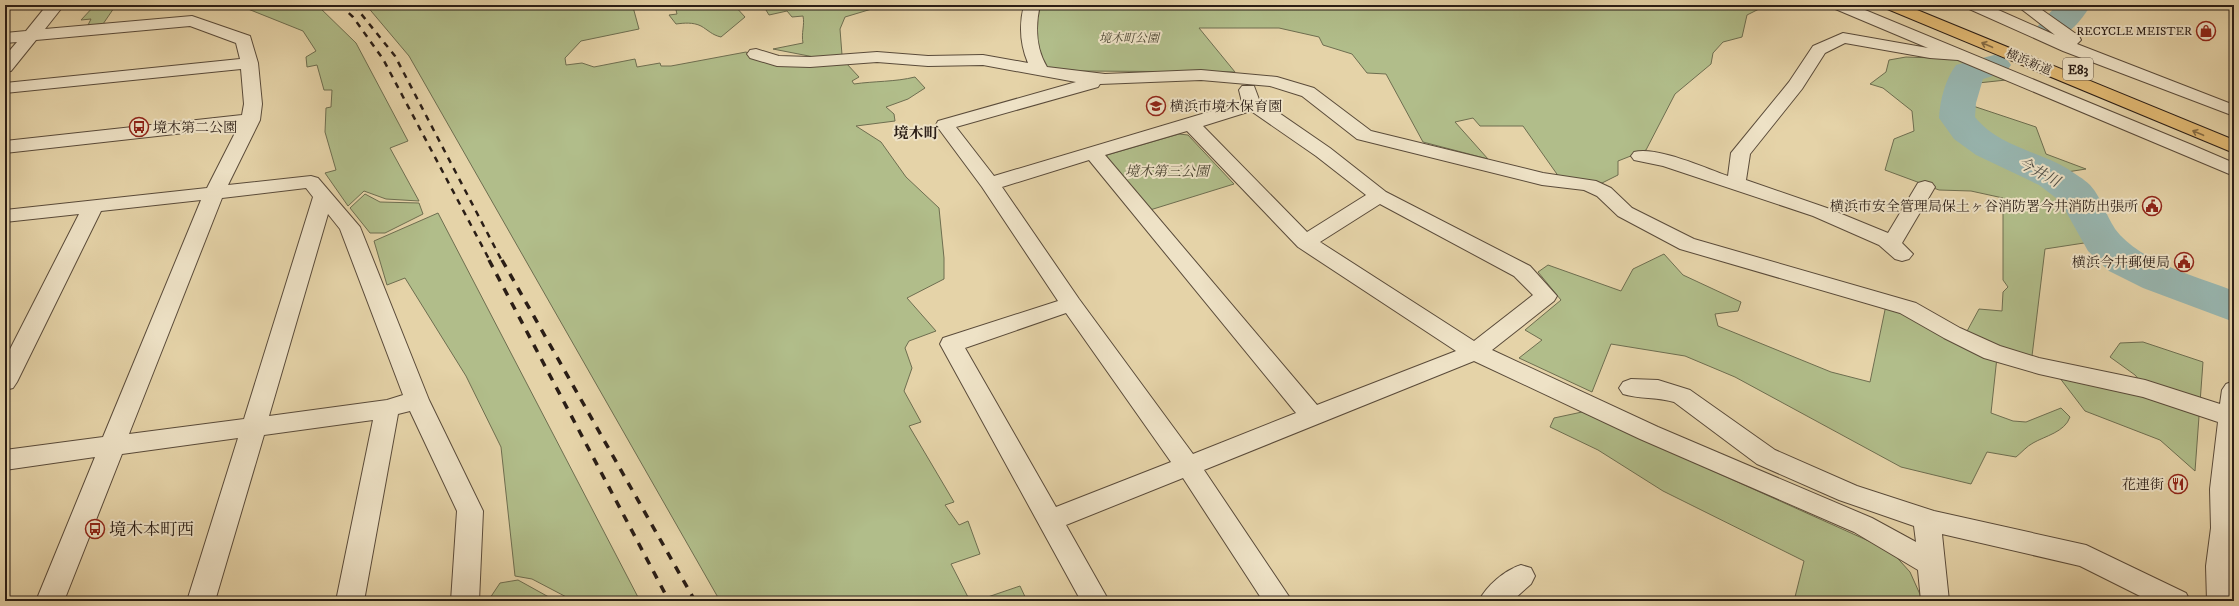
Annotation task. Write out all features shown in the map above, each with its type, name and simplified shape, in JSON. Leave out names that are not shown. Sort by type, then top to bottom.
[{"type":"highway","points":[[1884,5],[1955,31]]},
{"type":"highway","name":"横浜新道","points":[[1891,5],[2234,147]]},
{"type":"highway","name":"横浜新道","points":[[1923,5],[2234,133]]},
{"type":"street","points":[[5,67],[56,5]]},
{"type":"street","points":[[1032,5],[1030,12],[1031,49],[1041,71]]},
{"type":"street","points":[[1839,5],[1965,56],[2012,78],[2052,91],[2234,170]]},
{"type":"street","points":[[1973,5],[2073,45],[2096,58],[2234,111]]},
{"type":"street","points":[[1998,15],[2031,9],[2073,45]]},
{"type":"street","points":[[5,38],[192,22],[244,40],[249,63],[253,104],[251,120],[215,191],[50,601]]},
{"type":"street","points":[[1736,183],[1741,153],[1796,85],[1819,50],[1843,38],[1930,53],[1965,56]]},
{"type":"street","points":[[756,54],[777,61],[810,62],[878,57],[928,61],[983,60],[1041,71],[1105,79],[1201,75],[1245,80],[1271,81],[1308,92],[1364,135],[1387,142],[1448,154],[1542,179],[1589,185],[1604,192],[1625,212],[1686,244],[1908,308],[1952,333],[1992,352],[2039,366],[2145,389],[2232,418]]},
{"type":"street","points":[[5,88],[249,63]]},
{"type":"street","points":[[1105,79],[945,125],[990,184],[1071,304],[1188,466],[1278,601]]},
{"type":"street","points":[[1245,80],[1252,105]]},
{"type":"street","points":[[990,184],[1092,152],[1167,136],[1190,124],[1252,105],[1263,110],[1323,152],[1379,196],[1522,270],[1546,296],[1475,352],[1049,521]]},
{"type":"street","points":[[5,147],[251,120]]},
{"type":"street","points":[[1190,124],[1305,242],[1475,352],[1649,433],[1863,525],[1931,564]]},
{"type":"street","points":[[1092,152],[1143,208],[1313,417]]},
{"type":"street","points":[[1642,156],[1667,161],[1820,212],[1886,240],[1897,249],[1925,187]]},
{"type":"street","points":[[5,216],[215,191],[311,182],[350,227],[417,400],[470,511],[466,601]]},
{"type":"street","points":[[1305,242],[1369,200],[1379,196]]},
{"type":"street","points":[[201,601],[323,197]]},
{"type":"street","points":[[5,382],[94,205]]},
{"type":"street","points":[[1071,304],[951,344],[1095,601]]},
{"type":"street","points":[[1631,388],[1658,389],[1682,396],[1766,456],[1848,493],[1928,520],[2086,556],[2176,601]]},
{"type":"street","points":[[2221,601],[2220,566],[2229,530],[2223,489],[2234,390]]},
{"type":"street","points":[[5,460],[387,409],[417,400]]},
{"type":"street","points":[[350,601],[387,409]]},
{"type":"street","points":[[1928,520],[1935,601]]},
{"type":"street","points":[[1493,601],[1521,576]]},
{"type":"green space","points":[[95,5],[116,5],[103,24],[88,25],[91,19],[81,20]]},
{"type":"green space","points":[[238,5],[317,5],[356,43],[408,141],[390,148],[419,201],[386,199],[364,191],[348,206],[325,173],[336,170],[325,132],[326,108],[331,107],[332,90],[324,90],[317,65],[307,67],[306,57],[316,51],[303,31]]},
{"type":"green space","points":[[366,5],[641,5],[633,7],[639,29],[581,41],[565,58],[566,65],[582,63],[594,67],[635,59],[637,67],[660,63],[661,66],[671,66],[746,52],[756,57],[846,63],[859,77],[852,81],[854,84],[900,80],[915,77],[925,88],[908,99],[886,107],[894,114],[895,121],[856,126],[881,142],[906,177],[939,208],[944,258],[944,279],[907,298],[936,331],[909,341],[905,348],[912,368],[904,391],[921,422],[909,426],[954,502],[945,505],[959,525],[968,521],[980,554],[951,564],[970,601],[720,601],[409,56]]},
{"type":"green space","points":[[665,5],[734,5],[745,17],[721,37],[695,24],[676,24],[669,15],[677,14],[675,6],[666,7]]},
{"type":"green space","points":[[763,5],[885,5],[845,17],[840,29],[842,55],[814,57],[773,49],[803,43],[803,16],[792,17],[787,11],[769,15]]},
{"type":"green space","name":"境木町公園","points":[[1028,5],[1767,5],[1747,15],[1742,37],[1723,42],[1713,53],[1711,64],[1675,94],[1646,150],[1618,161],[1618,175],[1602,183],[1559,177],[1523,126],[1480,126],[1473,118],[1455,122],[1488,159],[1423,142],[1386,74],[1367,73],[1352,54],[1323,45],[1319,37],[1279,28],[1199,28],[1235,72],[1081,71],[1029,66]]},
{"type":"green space","points":[[1906,57],[1964,59],[2006,80],[1978,83],[1950,91],[1973,106],[2036,127],[2046,154],[2086,169],[2054,174],[2096,196],[2099,220],[2128,252],[2192,282],[2216,305],[2164,289],[2112,262],[2084,243],[2045,249],[2032,356],[2022,358],[1966,333],[1979,309],[2002,311],[2003,292],[2008,287],[2003,280],[2003,198],[1971,191],[1939,190],[1885,170],[1894,139],[1914,131],[1912,111],[1883,88],[1870,84],[1886,72],[1889,60]]},
{"type":"green space","name":"境木第三公園","points":[[1179,134],[1188,135],[1234,184],[1150,210],[1106,158],[1107,155]]},
{"type":"green space","points":[[365,194],[380,202],[419,203],[423,214],[385,233],[370,233],[350,208]]},
{"type":"green space","points":[[438,213],[640,601],[574,601],[532,579],[515,576],[501,447],[466,376],[405,278],[387,285],[374,241]]},
{"type":"green space","points":[[1664,254],[1683,275],[1741,302],[1738,311],[1715,314],[1718,326],[1831,372],[1870,382],[1886,305],[1997,357],[1991,413],[2013,421],[2026,422],[2061,408],[2070,417],[2064,426],[2059,430],[2031,444],[2016,457],[1987,452],[1971,484],[1901,467],[1735,377],[1685,356],[1611,344],[1592,392],[1519,358],[1542,340],[1525,330],[1561,300],[1538,272],[1548,265],[1621,291],[1633,269]]},
{"type":"green space","points":[[2143,342],[2203,362],[2195,471],[2160,440],[2085,411],[2056,373],[2150,392],[2135,375],[2110,357],[2120,343]]},
{"type":"green space","points":[[1582,412],[1891,551],[1910,572],[1923,601],[1794,601],[1804,561],[1663,491],[1598,450],[1550,427],[1554,418]]},
{"type":"green space","points":[[518,580],[556,601],[493,601],[490,598],[500,583]]},
{"type":"green space","points":[[1020,586],[1027,601],[976,601]]},
{"type":"waterway","name":"今井川","points":[[2052,29],[2075,5]]},
{"type":"waterway","name":"今井川","points":[[1994,65],[1968,72],[1958,103],[1957,118],[1967,131],[1989,147],[2053,177],[2076,194],[2103,242],[2124,261],[2158,278],[2234,307]]},
{"type":"railway","points":[[340,5],[353,17],[383,59],[490,261]]},
{"type":"railway","points":[[354,5],[395,56],[502,261]]},
{"type":"railway","points":[[489,260],[669,601]]},
{"type":"railway","points":[[502,260],[695,601]]},
{"type":"place","name":"RECYCLE MEISTER","points":[[2206,31]]},
{"type":"place","name":"横浜市境木保育園","points":[[1156,106]]},
{"type":"place","name":"境木第二公園","points":[[139,127]]},
{"type":"place","name":"横浜市安全管理局保土ヶ谷消防署今井消防出張所","points":[[2152,206]]},
{"type":"place","name":"横浜今井郵便局","points":[[2184,262]]},
{"type":"place","name":"花連街","points":[[2178,484]]},
{"type":"place","name":"境木本町西","points":[[95,529]]},
{"type":"district","name":"境木町","points":[[916,133]]}]
